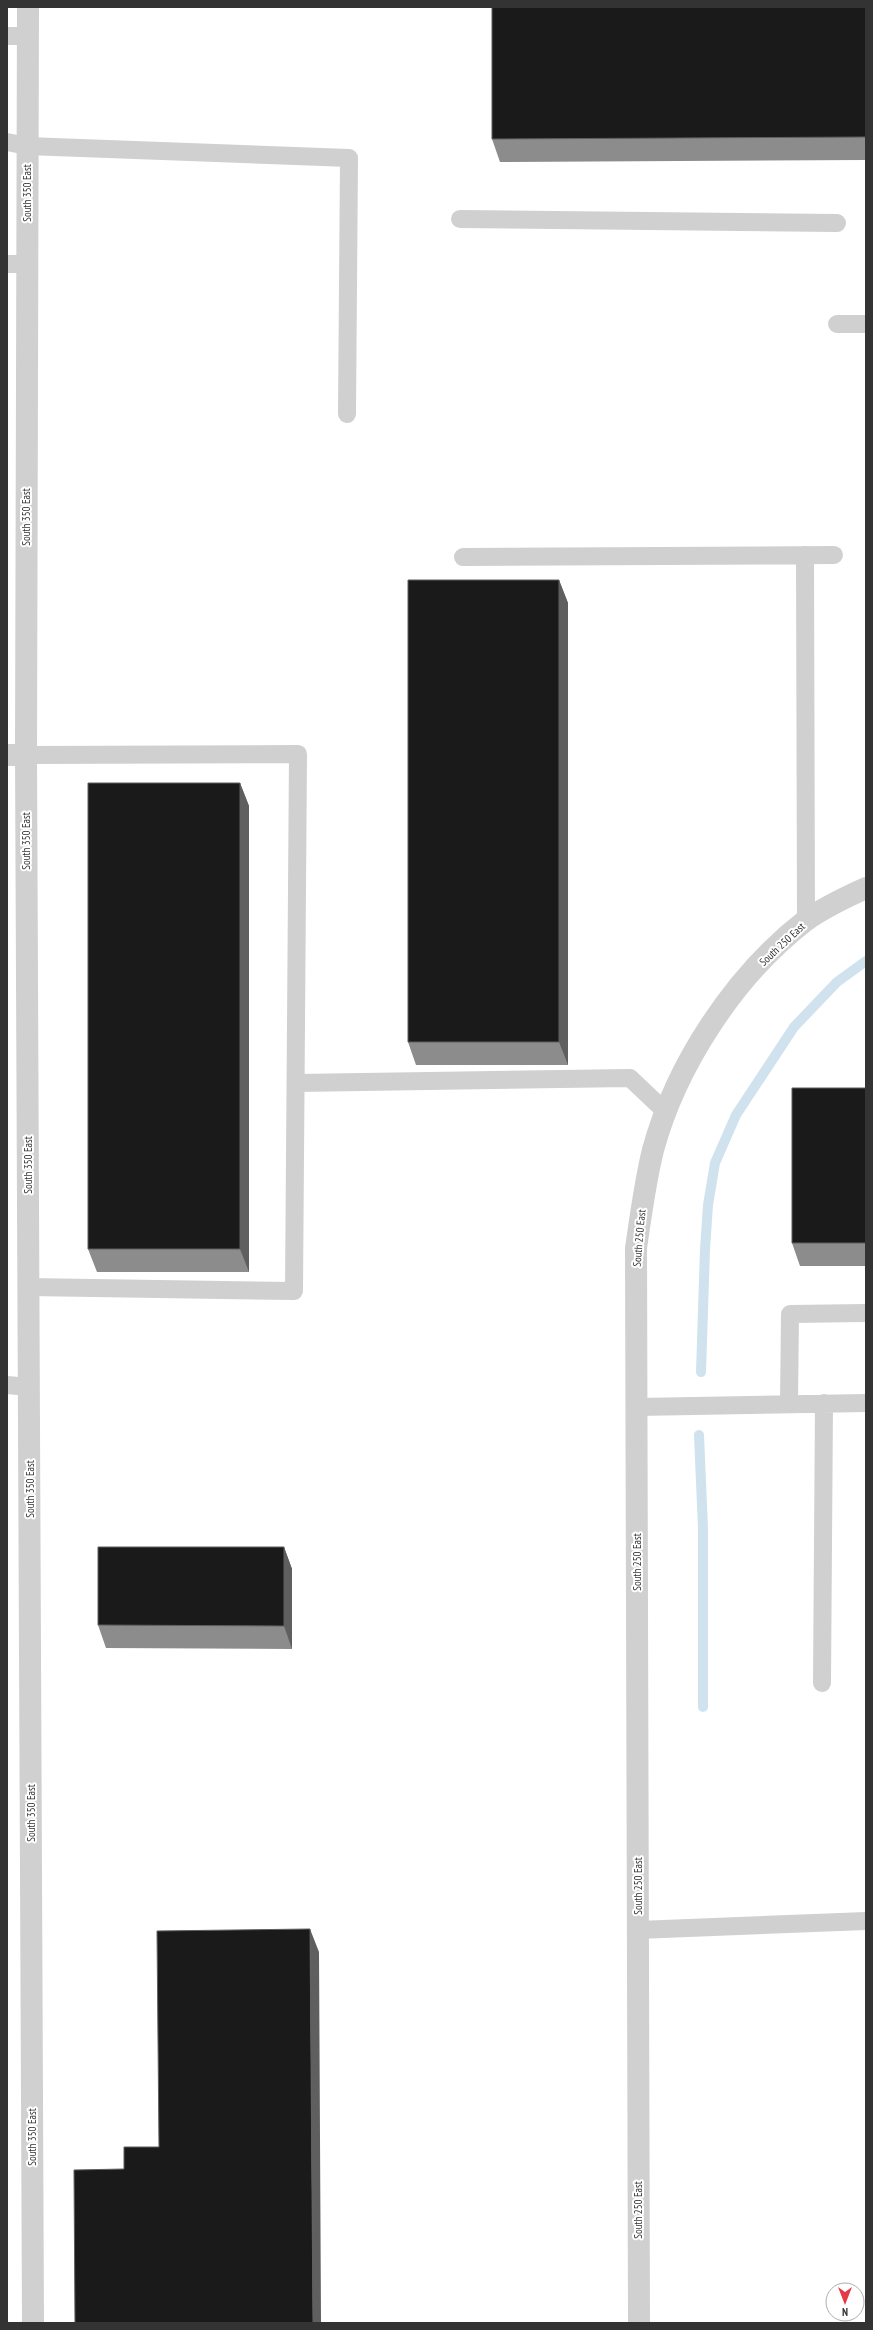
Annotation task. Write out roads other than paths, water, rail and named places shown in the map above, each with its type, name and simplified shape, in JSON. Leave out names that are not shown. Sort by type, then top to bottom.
[{"type":"street","name":"South 350 East","points":[[28,7],[18,36],[16,755],[28,1287],[33,2323]]},
{"type":"street","name":"South 250 East","points":[[639,2323],[636,1248],[645,1187],[654,1149],[675,1091],[696,1049],[726,1004],[771,951],[806,921],[866,888]]},
{"type":"lane","points":[[17,144],[349,158],[347,414]]},
{"type":"lane","points":[[460,219],[836,223]]},
{"type":"lane","points":[[837,324],[866,324]]},
{"type":"lane","points":[[805,555],[806,921]]},
{"type":"lane","points":[[463,557],[834,555]]},
{"type":"lane","points":[[16,755],[298,754],[294,1291],[28,1287]]},
{"type":"lane","points":[[296,1083],[630,1078],[667,1113]]},
{"type":"lane","points":[[789,1404],[790,1314],[866,1313]]},
{"type":"lane","points":[[7,1385],[29,1387]]},
{"type":"lane","points":[[822,1683],[824,1404]]},
{"type":"lane","points":[[637,1407],[866,1404]]},
{"type":"lane","points":[[638,1930],[866,1920]]},
{"type":"waterway","points":[[701,1372],[705,1249],[708,1205],[715,1163],[736,1115],[794,1027],[837,982],[866,961]]},
{"type":"waterway","points":[[699,1435],[703,1529],[703,1707]]}]
